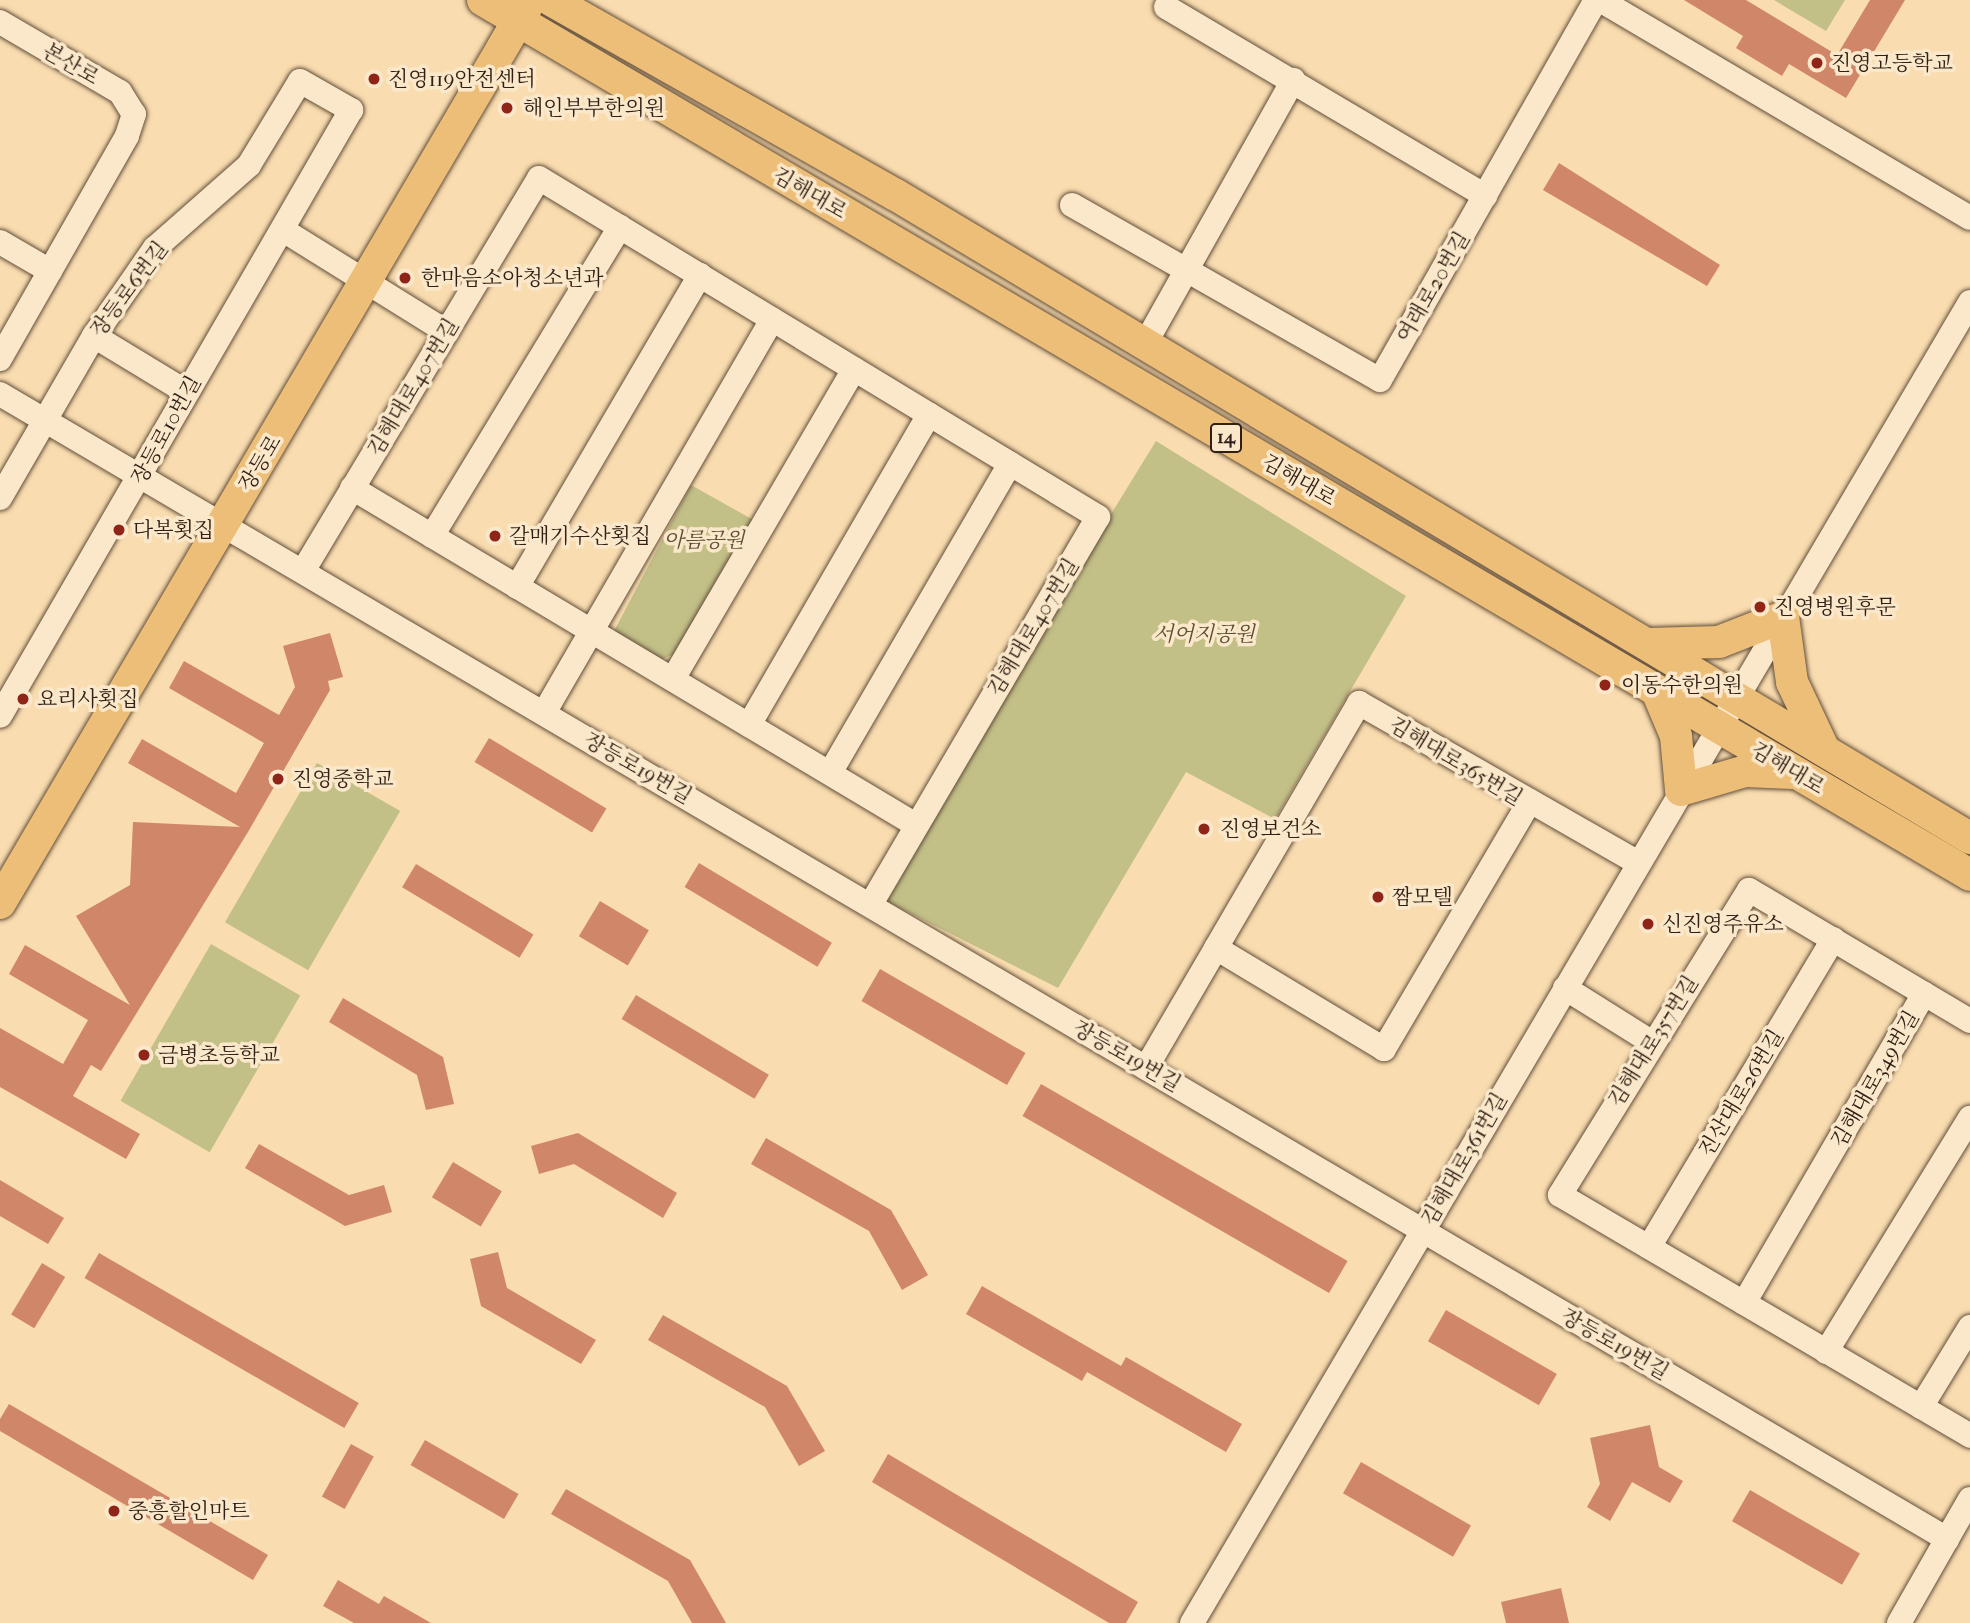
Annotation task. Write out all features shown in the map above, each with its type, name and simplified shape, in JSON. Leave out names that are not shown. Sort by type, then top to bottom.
[{"type":"main road","name":"김해대로","points":[[483,0],[525,10],[1657,691],[1970,875]]},
{"type":"main road","name":"김해대로","points":[[551,0],[896,195],[1736,695],[1970,838]]},
{"type":"main road","name":"장등로","points":[[1,899],[366,284],[525,10]]},
{"type":"main road","points":[[1648,645],[1719,642],[1783,617],[1792,682],[1824,750]]},
{"type":"main road","points":[[1657,691],[1676,736],[1681,790],[1745,771],[1797,774]]},
{"type":"street","name":"여래로20번길","points":[[1186,270],[1380,380],[1598,0],[1970,218]]},
{"type":"street","points":[[1166,7],[1485,196]]},
{"type":"street","name":"본산로","points":[[0,22],[120,93],[134,114],[127,136],[50,271]]},
{"type":"street","points":[[1145,344],[1293,80]]},
{"type":"street","name":"장등로6번길","points":[[0,498],[94,336],[155,248],[249,165],[300,81],[351,110]]},
{"type":"street","name":"장등로10번길","points":[[0,716],[351,110]]},
{"type":"street","name":"김해대로407번길","points":[[303,571],[539,178],[1098,517],[870,905]]},
{"type":"street","points":[[1072,205],[1186,270]]},
{"type":"street","points":[[432,536],[620,226]]},
{"type":"street","points":[[283,230],[446,332]]},
{"type":"street","points":[[0,242],[50,271],[0,359]]},
{"type":"street","points":[[517,587],[699,275]]},
{"type":"street","points":[[1736,695],[1970,302]]},
{"type":"street","points":[[544,713],[772,319]]},
{"type":"street","points":[[94,336],[186,391]]},
{"type":"street","points":[[673,679],[854,369]]},
{"type":"street","points":[[0,394],[45,421]]},
{"type":"street","points":[[749,724],[929,414]]},
{"type":"street","name":"장등로19번길","points":[[45,421],[1947,1539]]},
{"type":"street","points":[[830,773],[1010,464]]},
{"type":"street","points":[[352,488],[916,825]]},
{"type":"street","name":"김해대로361번길","points":[[1192,1623],[1736,695]]},
{"type":"street","name":"김해대로365번길","points":[[1146,1068],[1216,948],[1359,703],[1530,801],[1384,1049],[1216,948]]},
{"type":"street","points":[[1530,801],[1638,863]]},
{"type":"street","name":"김해대로349번길","points":[[1744,1303],[1924,994],[1749,890]]},
{"type":"street","name":"김해대로357번길","points":[[1648,1247],[1560,1195],[1651,1042],[1749,890]]},
{"type":"street","name":"진산대로26번길","points":[[1648,1247],[1833,939]]},
{"type":"street","points":[[1565,988],[1651,1042]]},
{"type":"street","points":[[1924,994],[1970,1021]]},
{"type":"street","points":[[1826,1352],[1970,1118]]},
{"type":"street","points":[[1648,1247],[1970,1436]]},
{"type":"street","points":[[1921,1407],[1970,1327]]},
{"type":"street","points":[[1899,1623],[1970,1499]]},
{"type":"green space","points":[[1774,0],[1845,0],[1826,31]]},
{"type":"green space","name":"서어지공원","points":[[1156,441],[1406,596],[1275,819],[1186,772],[1058,988],[876,896]]},
{"type":"green space","name":"아름공원","points":[[691,485],[757,522],[682,651],[660,660],[613,633]]},
{"type":"green space","points":[[317,763],[400,811],[308,970],[225,922]]},
{"type":"green space","points":[[211,944],[300,996],[210,1152],[120,1101]]},
{"type":"building","points":[[1684,0],[1746,0],[1837,55],[1870,0],[1905,0],[1846,98],[1789,64],[1782,76],[1736,48],[1743,36]]},
{"type":"building","points":[[1559,163],[1720,265],[1707,286],[1543,190]]},
{"type":"building","points":[[330,633],[343,677],[328,681],[330,690],[248,832],[101,1071],[91,1065],[73,1096],[140,1134],[126,1159],[0,1087],[0,1028],[63,1064],[88,1020],[9,974],[25,945],[130,1005],[76,916],[130,885],[133,822],[240,827],[128,763],[142,739],[236,793],[264,743],[169,688],[184,661],[279,715],[295,687],[283,646]]},
{"type":"building","points":[[489,738],[606,809],[592,833],[475,762]]},
{"type":"building","points":[[699,863],[832,943],[817,967],[685,887]]},
{"type":"building","points":[[416,864],[533,935],[520,958],[402,887]]},
{"type":"building","points":[[600,901],[649,930],[628,966],[579,936]]},
{"type":"building","points":[[880,969],[1025,1053],[1007,1085],[862,1001]]},
{"type":"building","points":[[636,995],[769,1075],[754,1099],[622,1019]]},
{"type":"building","points":[[343,998],[443,1057],[454,1104],[426,1110],[417,1075],[329,1022]]},
{"type":"building","points":[[1041,1084],[1348,1261],[1329,1293],[1022,1116]]},
{"type":"building","points":[[578,1133],[677,1193],[663,1218],[574,1164],[539,1174],[531,1146]]},
{"type":"building","points":[[766,1138],[891,1210],[928,1275],[902,1290],[869,1231],[751,1164]]},
{"type":"building","points":[[259,1144],[349,1195],[384,1185],[392,1212],[345,1226],[245,1168]]},
{"type":"building","points":[[453,1162],[502,1191],[481,1227],[432,1197]]},
{"type":"building","points":[[0,1180],[64,1218],[48,1244],[0,1216]]},
{"type":"building","points":[[498,1252],[507,1288],[596,1340],[581,1364],[481,1306],[470,1259]]},
{"type":"building","points":[[99,1253],[359,1403],[344,1428],[84,1278]]},
{"type":"building","points":[[42,1263],[65,1277],[34,1328],[11,1314]]},
{"type":"building","points":[[982,1286],[1121,1366],[1126,1357],[1242,1424],[1226,1452],[1087,1372],[1082,1381],[966,1314]]},
{"type":"building","points":[[1446,1310],[1557,1374],[1539,1405],[1428,1341]]},
{"type":"building","points":[[663,1315],[787,1386],[825,1451],[799,1466],[765,1407],[648,1340]]},
{"type":"building","points":[[9,1404],[268,1555],[253,1580],[0,1431],[0,1419]]},
{"type":"building","points":[[1650,1425],[1659,1467],[1683,1481],[1670,1503],[1632,1482],[1610,1521],[1587,1507],[1600,1484],[1590,1438]]},
{"type":"building","points":[[425,1440],[519,1494],[504,1519],[410,1465]]},
{"type":"building","points":[[351,1444],[374,1457],[345,1509],[322,1496]]},
{"type":"building","points":[[888,1454],[1138,1602],[1126,1623],[1109,1623],[872,1482]]},
{"type":"building","points":[[1361,1462],[1471,1526],[1453,1557],[1343,1493]]},
{"type":"building","points":[[566,1489],[690,1560],[726,1623],[692,1623],[668,1581],[551,1514]]},
{"type":"building","points":[[1750,1490],[1860,1554],[1842,1585],[1732,1521]]},
{"type":"building","points":[[338,1580],[379,1604],[384,1596],[431,1623],[354,1623],[323,1606]]},
{"type":"building","points":[[1561,1588],[1569,1623],[1506,1623],[1501,1602]]},
{"type":"place","name":"진영고등학교","points":[[1817,63]]},
{"type":"place","name":"진영119안전센터","points":[[374,79]]},
{"type":"place","name":"해인부부한의원","points":[[507,108]]},
{"type":"place","name":"한마음소아청소년과","points":[[405,278]]},
{"type":"place","name":"다복횟집","points":[[119,530]]},
{"type":"place","name":"갈매기수산횟집","points":[[495,536]]},
{"type":"place","name":"진영병원후문","points":[[1760,607]]},
{"type":"place","name":"이동수한의원","points":[[1605,685]]},
{"type":"place","name":"요리사횟집","points":[[23,699]]},
{"type":"place","name":"진영중학교","points":[[278,779]]},
{"type":"place","name":"진영보건소","points":[[1204,829]]},
{"type":"place","name":"짬모텔","points":[[1378,897]]},
{"type":"place","name":"신진영주유소","points":[[1648,924]]},
{"type":"place","name":"금병초등학교","points":[[144,1055]]},
{"type":"place","name":"중흥할인마트","points":[[114,1511]]}]
